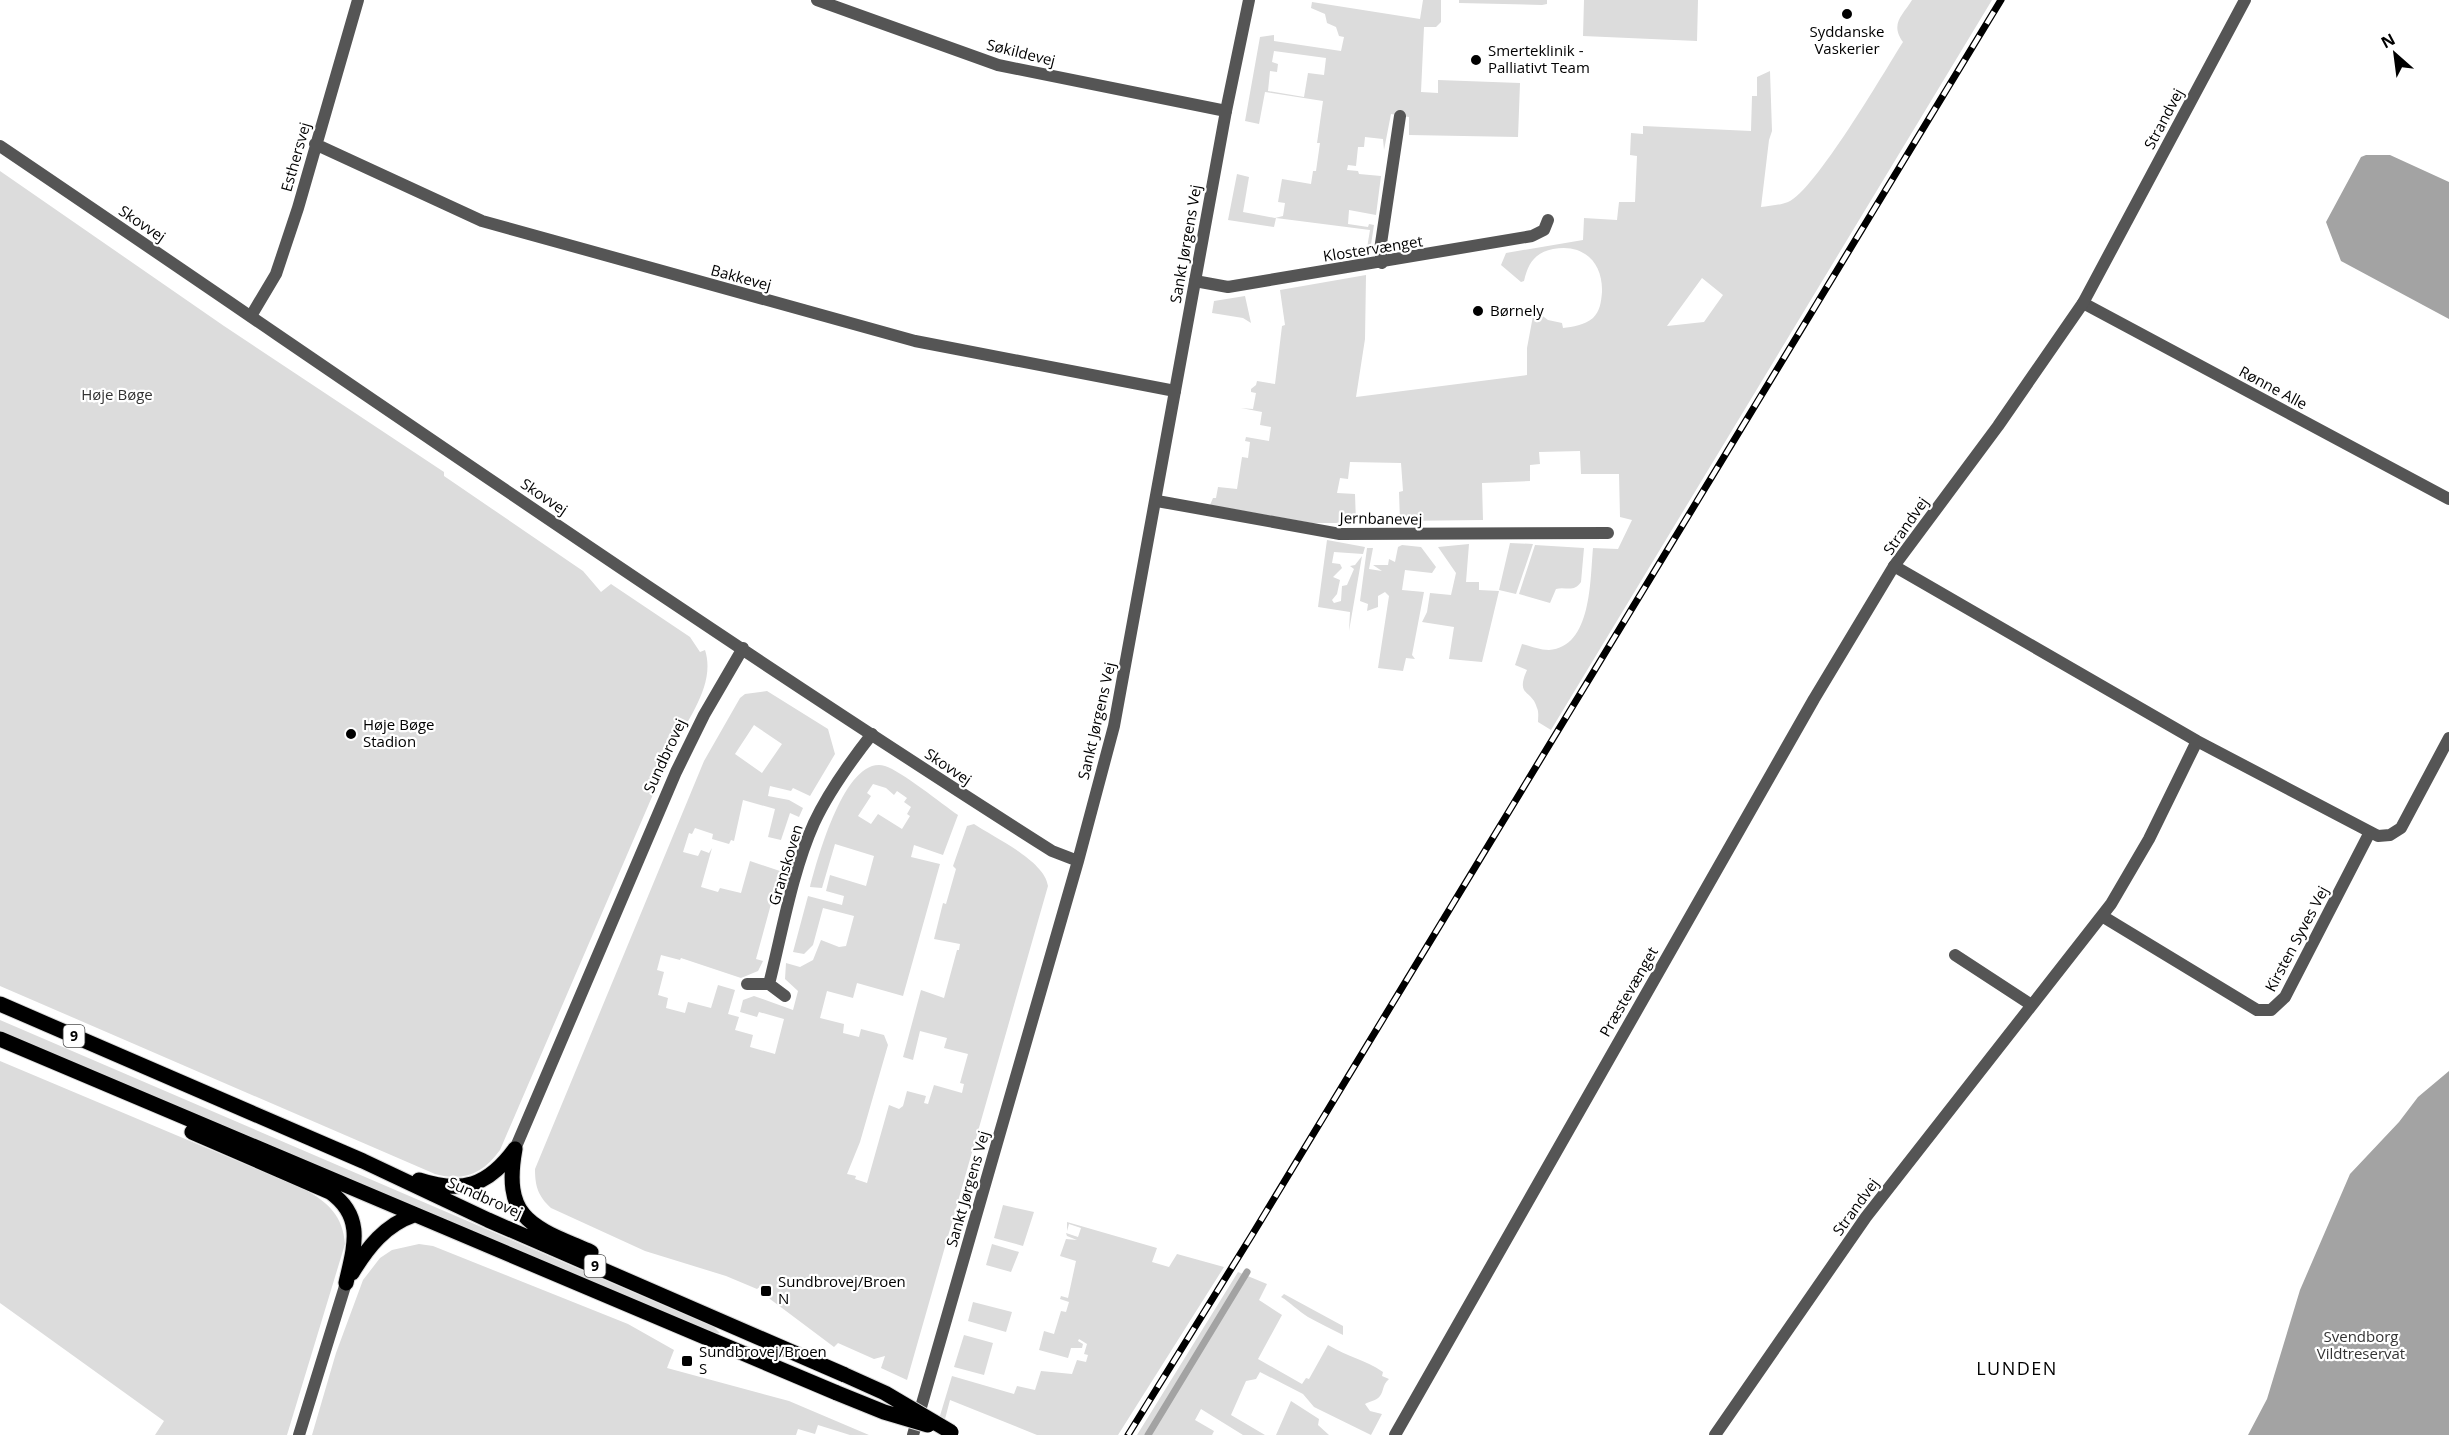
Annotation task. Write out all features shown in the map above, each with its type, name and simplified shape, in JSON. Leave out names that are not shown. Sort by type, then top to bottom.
[{"type":"main road","name":"Sundbrovej","points":[[0,1004],[829,1367],[885,1393],[955,1434]]},
{"type":"main road","name":"9","points":[[0,1039],[837,1394],[884,1412],[955,1434]]},
{"type":"main road","points":[[136,1098],[176,1125],[330,1192],[341,1200],[351,1216],[355,1234],[346,1283]]},
{"type":"main road","points":[[363,1161],[433,1184],[463,1187],[490,1176],[515,1149]]},
{"type":"main road","points":[[515,1149],[511,1177],[513,1194],[522,1213],[534,1225],[743,1322],[829,1367]]},
{"type":"main road","points":[[346,1283],[373,1243],[395,1224],[414,1215]]},
{"type":"main road","points":[[917,1419],[955,1434]]},
{"type":"street","name":"Esthersvej","points":[[251,316],[276,274],[358,0]]},
{"type":"street","name":"Søkildevej","points":[[817,0],[998,65],[1226,111]]},
{"type":"street","name":"Sankt Jørgens Vej","points":[[913,1435],[1078,861],[1114,726],[1157,501],[1226,111],[1250,0]]},
{"type":"street","name":"Strandvej","points":[[1714,1435],[1866,1217],[2030,1004],[2102,916],[2149,839],[2198,741],[1894,566],[1998,426],[2083,303],[2245,0]]},
{"type":"street","points":[[1382,263],[1380,250],[1400,116]]},
{"type":"street","name":"Bakkevej","points":[[315,144],[482,221],[915,341],[1175,391]]},
{"type":"street","name":"Skovvej","points":[[0,146],[872,734],[1052,851],[1078,861]]},
{"type":"street","name":"Klostervænget","points":[[1195,281],[1228,287],[1382,263],[1532,236],[1544,230],[1548,220]]},
{"type":"street","name":"Rønne Alle","points":[[2083,303],[2449,499]]},
{"type":"street","name":"Jernbanevej","points":[[1157,501],[1340,534],[1608,533]]},
{"type":"street","name":"Præstevænget","points":[[1395,1435],[1808,710],[1894,566]]},
{"type":"street","name":"Sundbrovej","points":[[515,1149],[676,772],[704,715],[743,648]]},
{"type":"street","name":"Granskoven","points":[[769,984],[804,849],[813,825],[852,760],[872,734]]},
{"type":"street","points":[[2198,741],[2370,832],[2385,836],[2401,828],[2449,738]]},
{"type":"street","name":"Kirsten Syves Vej","points":[[2102,916],[2257,1010],[2271,1011],[2285,997],[2370,832]]},
{"type":"street","points":[[1955,955],[2030,1004]]},
{"type":"street","points":[[747,984],[769,984],[785,996]]},
{"type":"street","points":[[300,1435],[346,1283]]},
{"type":"green space","points":[[1423,0],[1441,0],[1441,22],[1436,27],[1424,27],[1421,92],[1438,93],[1438,80],[1520,83],[1518,137],[1409,135],[1409,117],[1391,114],[1384,150],[1383,139],[1365,137],[1364,147],[1358,147],[1356,166],[1348,165],[1347,170],[1358,171],[1359,174],[1381,176],[1376,215],[1349,210],[1348,224],[1368,227],[1369,224],[1374,225],[1370,251],[1366,254],[1370,230],[1276,218],[1274,227],[1228,220],[1237,174],[1249,177],[1243,212],[1275,218],[1283,216],[1285,203],[1278,202],[1282,179],[1311,184],[1313,171],[1316,171],[1323,101],[1265,92],[1259,124],[1245,121],[1260,37],[1274,35],[1274,41],[1341,51],[1344,37],[1339,36],[1336,27],[1327,23],[1325,14],[1311,8],[1312,2],[1420,19]],"holes":[[[1274,51],[1326,58],[1324,75],[1308,73],[1304,97],[1268,91],[1270,71],[1277,72],[1278,64],[1272,62]]]},
{"type":"green space","points":[[1459,0],[1547,0],[1547,4],[1459,3]]},
{"type":"green space","points":[[1584,0],[1698,0],[1697,41],[1583,36]]},
{"type":"green space","points":[[1912,0],[1992,0],[1551,730],[1538,722],[1535,702],[1524,689],[1527,670],[1515,665],[1522,644],[1549,650],[1563,646],[1574,637],[1581,625],[1589,594],[1593,548],[1618,549],[1632,520],[1620,517],[1619,474],[1581,474],[1580,451],[1539,452],[1540,464],[1530,465],[1530,481],[1482,483],[1483,520],[1400,521],[1399,492],[1403,491],[1401,463],[1350,462],[1348,479],[1340,478],[1337,493],[1355,494],[1356,523],[1312,523],[1210,505],[1213,498],[1216,498],[1218,487],[1237,489],[1242,457],[1248,458],[1250,442],[1245,441],[1246,437],[1269,441],[1271,427],[1260,425],[1262,412],[1241,408],[1253,409],[1256,393],[1251,392],[1251,389],[1257,381],[1275,384],[1282,326],[1285,325],[1280,290],[1366,275],[1365,339],[1356,397],[1527,375],[1527,348],[1533,316],[1540,314],[1548,320],[1562,323],[1563,328],[1586,322],[1593,318],[1599,310],[1602,296],[1601,281],[1595,264],[1589,257],[1582,252],[1564,248],[1546,251],[1537,256],[1530,264],[1524,281],[1521,282],[1501,265],[1506,253],[1583,240],[1584,218],[1617,220],[1619,202],[1635,202],[1637,156],[1630,155],[1631,133],[1643,134],[1643,126],[1751,131],[1752,96],[1757,96],[1757,77],[1770,71],[1772,131],[1761,207],[1788,202],[1815,177],[1903,42],[1897,25]],"holes":[[[1702,278],[1723,295],[1704,322],[1667,326]]]},
{"type":"green space","name":"Høje Bøge","points":[[0,171],[224,326],[444,472],[444,476],[583,571],[601,592],[611,584],[690,637],[700,652],[705,650],[707,676],[699,701],[673,748],[500,1150],[487,1165],[472,1174],[455,1177],[435,1174],[0,986]]},
{"type":"green space","points":[[1245,296],[1251,323],[1243,318],[1212,313],[1214,301]]},
{"type":"green space","points":[[1327,540],[1365,547],[1363,554],[1334,552],[1332,563],[1340,564],[1342,568],[1333,577],[1340,580],[1337,594],[1332,600],[1334,603],[1341,601],[1342,586],[1347,585],[1354,569],[1350,566],[1355,565],[1362,556],[1349,631],[1350,612],[1318,607]]},
{"type":"green space","points":[[1510,543],[1533,544],[1516,594],[1499,590]]},
{"type":"green space","points":[[1469,544],[1466,582],[1479,582],[1479,590],[1499,591],[1482,662],[1449,659],[1454,627],[1422,622],[1427,612],[1430,593],[1451,595],[1456,573],[1438,547]]},
{"type":"green space","points":[[1402,545],[1421,547],[1436,567],[1432,573],[1405,570],[1402,590],[1424,592],[1412,655],[1415,659],[1406,658],[1403,671],[1378,668],[1389,596],[1385,592],[1378,596],[1378,607],[1367,611],[1368,604],[1360,601],[1367,548],[1373,548],[1369,569],[1382,571],[1373,565],[1388,565],[1389,559],[1395,562],[1398,547]]},
{"type":"green space","points":[[1535,545],[1584,548],[1581,582],[1572,588],[1556,589],[1550,603],[1519,594]]},
{"type":"green space","points":[[767,691],[828,729],[835,754],[810,796],[793,788],[791,791],[770,786],[768,796],[789,800],[803,808],[799,817],[790,813],[781,840],[768,837],[775,809],[743,800],[734,841],[731,840],[729,844],[712,839],[713,834],[695,828],[692,834],[689,833],[683,852],[698,856],[701,850],[709,853],[712,848],[701,887],[718,892],[720,888],[741,893],[750,861],[780,871],[756,959],[763,961],[758,971],[741,978],[681,958],[680,960],[661,955],[657,970],[664,972],[658,995],[668,998],[666,1008],[685,1013],[688,1002],[711,1008],[718,985],[735,990],[728,1014],[739,1017],[735,1030],[753,1035],[750,1047],[775,1054],[784,1019],[759,1012],[757,1017],[740,1012],[743,1000],[754,996],[793,1010],[798,991],[785,979],[786,963],[800,967],[813,960],[821,940],[839,947],[846,946],[854,916],[823,908],[813,945],[804,954],[793,952],[808,896],[842,905],[844,896],[826,891],[830,875],[866,886],[874,856],[835,844],[822,888],[810,887],[835,812],[857,776],[871,767],[885,766],[911,781],[958,815],[943,855],[914,845],[911,857],[940,864],[903,996],[857,983],[853,998],[827,991],[820,1018],[844,1024],[843,1033],[859,1037],[861,1029],[884,1035],[888,1045],[860,1142],[847,1174],[856,1176],[855,1179],[867,1183],[889,1105],[899,1109],[903,1106],[907,1091],[926,1096],[924,1103],[928,1104],[934,1085],[962,1093],[964,1084],[960,1083],[968,1054],[944,1048],[947,1038],[920,1031],[913,1060],[903,1057],[921,990],[944,998],[957,950],[959,950],[960,944],[934,939],[943,903],[946,904],[956,869],[953,866],[967,826],[974,824],[1029,859],[1045,877],[1048,886],[907,1380],[881,1368],[885,1356],[874,1359],[838,1343],[834,1347],[770,1299],[768,1296],[772,1292],[762,1285],[757,1289],[726,1276],[645,1251],[551,1208],[540,1195],[537,1186],[535,1169],[704,761],[740,698],[745,694]],"holes":[[[754,725],[782,744],[762,773],[735,754]],[[873,784],[886,788],[894,795],[897,791],[907,798],[904,802],[911,807],[907,814],[910,816],[902,829],[878,814],[871,824],[858,816],[871,796],[867,793]]]},
{"type":"green space","points":[[0,1020],[714,1327],[720,1333],[715,1334],[0,1031]]},
{"type":"green space","points":[[0,1061],[304,1189],[333,1211],[341,1225],[345,1244],[287,1435],[155,1435],[164,1421],[0,1303]]},
{"type":"green space","points":[[1003,1205],[1034,1212],[1023,1246],[994,1238]]},
{"type":"green space","points":[[1067,1222],[1157,1248],[1152,1262],[1169,1267],[1177,1254],[1224,1267],[1118,1435],[1037,1435],[950,1400],[944,1423],[939,1419],[952,1376],[1014,1394],[1017,1386],[1035,1390],[1041,1371],[1072,1374],[1077,1360],[1086,1362],[1088,1355],[1084,1354],[1087,1344],[1079,1339],[1078,1341],[1083,1344],[1082,1348],[1071,1348],[1068,1358],[1039,1350],[1044,1331],[1054,1334],[1061,1311],[1066,1312],[1069,1302],[1060,1299],[1061,1296],[1068,1298],[1076,1261],[1060,1256],[1066,1239],[1077,1240],[1067,1236],[1066,1233],[1078,1237],[1081,1228],[1069,1224],[1067,1231]]},
{"type":"green space","points":[[419,1244],[433,1246],[628,1324],[674,1350],[667,1368],[789,1401],[869,1435],[850,1435],[818,1425],[815,1434],[798,1429],[796,1435],[312,1435],[336,1353],[363,1280],[380,1258],[392,1250]]},
{"type":"green space","points":[[992,1244],[1019,1252],[1011,1272],[986,1265]]},
{"type":"green space","points":[[1238,1272],[1267,1284],[1259,1300],[1282,1315],[1258,1359],[1302,1384],[1306,1378],[1309,1379],[1328,1345],[1376,1368],[1383,1372],[1382,1376],[1389,1379],[1378,1398],[1365,1404],[1370,1411],[1382,1414],[1371,1435],[1314,1407],[1303,1394],[1260,1372],[1256,1379],[1246,1381],[1231,1415],[1265,1435],[1243,1435],[1201,1409],[1195,1420],[1214,1431],[1212,1435],[1137,1435]]},
{"type":"green space","points":[[1284,1294],[1343,1326],[1343,1335],[1304,1315],[1281,1297]]},
{"type":"green space","points":[[973,1302],[1012,1312],[1006,1332],[968,1321]]},
{"type":"green space","points":[[964,1335],[993,1343],[984,1375],[954,1367]]},
{"type":"green space","points":[[1291,1401],[1319,1419],[1318,1425],[1329,1435],[1276,1435]]},
{"type":"shaded area","points":[[2390,155],[2449,182],[2449,319],[2341,261],[2326,222],[2361,157]]},
{"type":"shaded area","name":"Svendborg Vildtreservat","points":[[2449,1071],[2449,1435],[2248,1435],[2267,1399],[2300,1290],[2350,1174],[2399,1122],[2418,1097]]},
{"type":"waterway","points":[[1148,1435],[1247,1272]]},
{"type":"railway","points":[[1128,1435],[1252,1235],[2001,0]]},
{"type":"place","name":"Syddanske Vaskerier","points":[[1847,14]]},
{"type":"place","name":"Smerteklinik - Palliativt Team","points":[[1476,60]]},
{"type":"place","name":"Børnely","points":[[1478,311]]},
{"type":"place","name":"Høje Bøge Stadion","points":[[351,734]]},
{"type":"place","name":"Sundbrovej/Broen N","points":[[766,1291]]},
{"type":"place","name":"Sundbrovej/Broen S","points":[[687,1361]]},
{"type":"district","name":"LUNDEN","points":[[2017,1369]]}]
